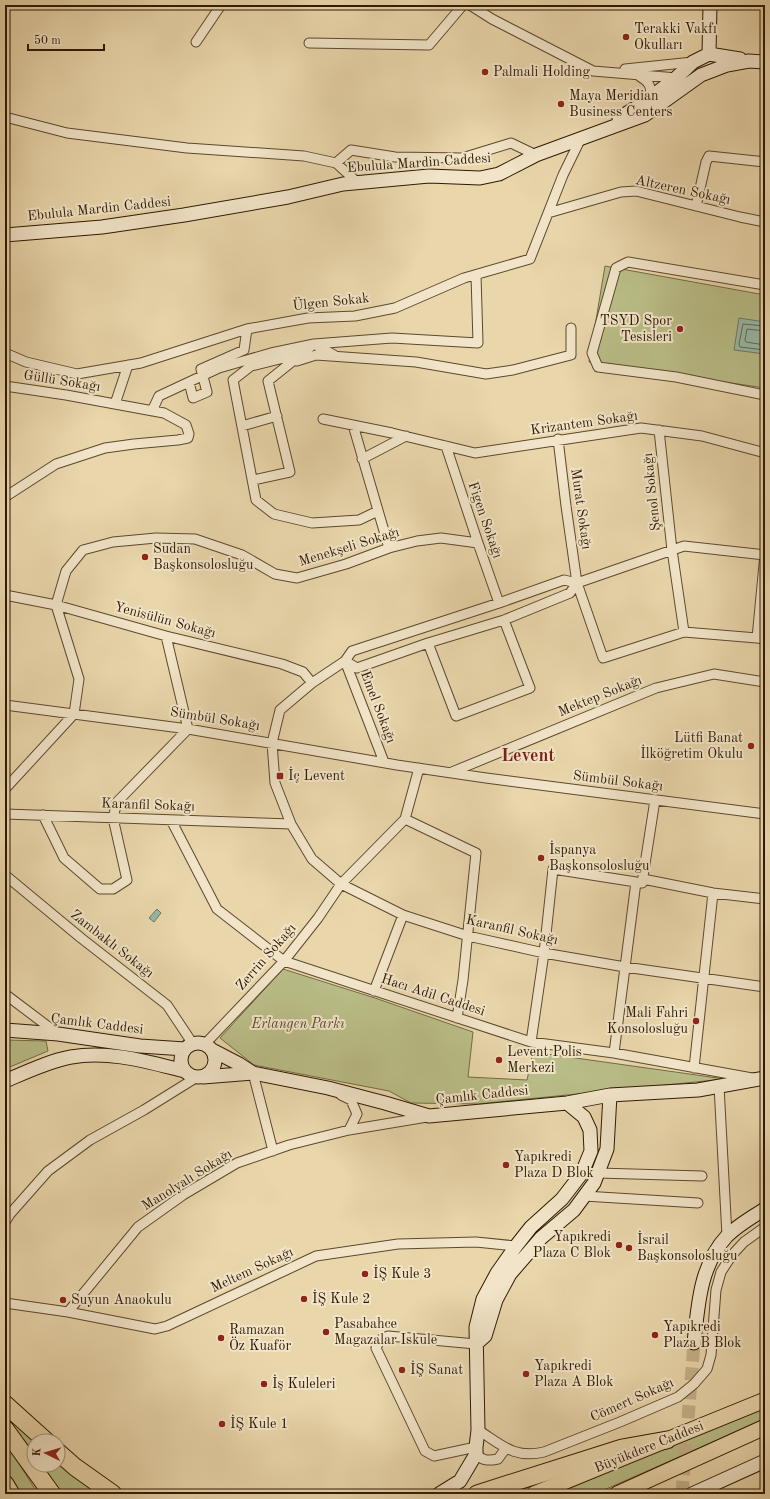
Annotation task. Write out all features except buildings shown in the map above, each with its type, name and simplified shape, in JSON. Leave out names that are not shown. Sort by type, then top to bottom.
[{"type":"highway","points":[[5,1404],[37,1433]]},
{"type":"highway","points":[[5,1429],[52,1494]]},
{"type":"highway","points":[[477,1494],[622,1448],[667,1440]]},
{"type":"highway","points":[[66,1459],[112,1494]]},
{"type":"highway","points":[[5,1484],[11,1494]]},
{"type":"main road","name":"Büyükdere Caddesi","points":[[534,1494],[765,1400]]},
{"type":"main road","name":"Büyükdere Caddesi","points":[[617,1494],[765,1427]]},
{"type":"street","points":[[196,42],[221,5]]},
{"type":"street","points":[[309,43],[429,45],[463,5]]},
{"type":"street","points":[[470,5],[492,19],[593,71],[676,78],[697,78],[709,54],[710,5]]},
{"type":"street","points":[[587,135],[642,104],[676,78],[693,62],[709,54],[749,61]]},
{"type":"street","name":"Ebulula Mardin Caddesi","points":[[5,235],[102,227],[184,215],[288,197],[357,182],[429,176],[480,178],[499,174],[536,155],[587,135],[645,115],[697,78],[727,65],[749,61],[765,62]]},
{"type":"street","points":[[593,71],[693,62]]},
{"type":"street","points":[[638,75],[647,81],[652,89],[650,98]]},
{"type":"street","points":[[5,117],[67,133],[187,148],[304,156],[336,163],[357,182]]},
{"type":"street","name":"Ülgen Sokak","points":[[5,353],[26,362],[77,374],[128,366],[247,329],[308,318],[355,316],[395,308],[464,278],[530,259],[564,174],[587,135]]},
{"type":"street","points":[[336,163],[351,150],[395,157],[462,158],[511,143],[536,155]]},
{"type":"street","points":[[696,206],[706,162],[709,156],[765,162]]},
{"type":"street","name":"Altzeren Sokağı","points":[[548,213],[621,192],[636,191],[765,222]]},
{"type":"street","points":[[765,285],[628,262],[616,268],[592,353],[598,367],[676,377],[765,395]]},
{"type":"street","points":[[152,411],[159,396],[219,368],[271,353],[314,344],[392,338],[478,343],[476,275]]},
{"type":"street","points":[[292,362],[316,355],[416,362],[486,374],[514,370],[571,354],[571,328]]},
{"type":"street","points":[[189,382],[193,398],[207,392],[201,369],[244,350],[247,329]]},
{"type":"street","points":[[253,480],[290,472],[268,381],[314,344]]},
{"type":"street","points":[[314,344],[338,357]]},
{"type":"street","points":[[303,353],[251,366],[233,380],[256,500],[274,514],[312,523],[359,520],[378,511]]},
{"type":"street","points":[[115,404],[128,366]]},
{"type":"street","name":"Güllü Sokağı","points":[[5,386],[66,395],[164,414],[186,425],[189,434],[188,438],[178,440],[105,448],[56,464],[5,497]]},
{"type":"street","points":[[242,426],[277,416]]},
{"type":"street","name":"Krizantem Sokağı","points":[[323,419],[406,436],[475,453],[558,439],[641,428],[702,436],[765,453]]},
{"type":"street","points":[[353,425],[389,548]]},
{"type":"street","name":"Şenol Sokağı","points":[[659,430],[672,550],[684,632]]},
{"type":"street","points":[[362,458],[406,436]]},
{"type":"street","name":"Murat Sokağı","points":[[558,439],[577,583],[602,658],[684,632]]},
{"type":"street","name":"Figen Sokağı","points":[[446,446],[478,543],[500,603]]},
{"type":"street","name":"Menekşeli Sokağı","points":[[56,605],[66,571],[83,550],[113,542],[156,538],[195,539],[242,555],[275,574],[297,578],[346,564],[389,548],[417,541],[442,538],[478,543]]},
{"type":"street","points":[[345,661],[357,668],[428,643],[504,620],[570,593],[577,583],[684,546],[765,555],[761,638],[684,632]]},
{"type":"street","name":"Karanfil Sokağı","points":[[577,583],[564,580],[352,652],[345,661],[312,683],[280,710],[272,743],[275,783],[291,824],[312,860],[341,884],[403,915],[468,936],[544,953],[625,967],[765,987]]},
{"type":"street","name":"Yenisülün Sokağı","points":[[5,595],[56,605],[166,636],[282,664],[303,672],[312,683]]},
{"type":"street","points":[[5,788],[74,714],[79,679],[56,605]]},
{"type":"street","points":[[428,643],[456,716],[530,688],[504,620]]},
{"type":"street","points":[[43,815],[64,858],[100,889],[114,889],[127,880],[113,818],[117,802],[188,728],[166,636]]},
{"type":"street","name":"Emel Sokağı","points":[[345,661],[384,762]]},
{"type":"street","name":"Mektep Sokağı","points":[[451,773],[656,688],[714,674],[765,682]]},
{"type":"street","name":"Sümbül Sokağı","points":[[5,705],[188,728],[451,773],[765,814]]},
{"type":"street","points":[[419,768],[405,818],[476,853],[458,1018]]},
{"type":"street","points":[[614,1053],[625,967],[639,881],[655,800]]},
{"type":"street","name":"Karanfil Sokağı","points":[[5,814],[291,824]]},
{"type":"street","name":"Zerrin Sokağı","points":[[199,1047],[284,961],[318,918],[341,884],[405,818]]},
{"type":"street","name":"Hacı Adil Caddesi","points":[[171,820],[217,909],[284,961],[531,1042],[614,1053],[694,1068],[761,1078]]},
{"type":"street","points":[[531,1042],[544,953],[553,869],[765,899]]},
{"type":"street","name":"Zambaklı Sokağı","points":[[5,876],[167,1006],[199,1047]]},
{"type":"street","points":[[694,1068],[713,892]]},
{"type":"street","points":[[374,990],[403,915]]},
{"type":"street","points":[[5,994],[58,1034]]},
{"type":"street","name":"Çamlık Caddesi","points":[[5,1030],[58,1034],[140,1046],[199,1047],[239,1064],[253,1073],[328,1088],[384,1102],[429,1116],[567,1103],[610,1095],[698,1090],[761,1078]]},
{"type":"street","points":[[5,1222],[10,1214],[48,1171],[90,1140],[144,1110],[195,1075],[208,1074],[215,1066],[215,1054],[199,1047],[182,1054],[182,1063],[195,1075]]},
{"type":"street","points":[[5,1081],[51,1062],[72,1057],[105,1056],[136,1059],[195,1075],[253,1073],[273,1151]]},
{"type":"street","points":[[719,1086],[727,1236]]},
{"type":"street","points":[[328,1088],[351,1100],[357,1114],[349,1130]]},
{"type":"street","points":[[476,1451],[434,1456],[425,1451],[376,1348],[380,1340],[388,1336],[476,1344],[485,1336],[496,1300],[510,1274],[541,1238],[574,1210],[594,1183],[607,1149],[610,1095]]},
{"type":"street","points":[[439,1494],[460,1481],[476,1451],[478,1430],[476,1327],[483,1299],[497,1273],[516,1246],[531,1227],[562,1199],[582,1173],[591,1151],[590,1130],[584,1116],[567,1103]]},
{"type":"street","name":"Manolyalı Sokağı","points":[[68,1312],[138,1227],[183,1195],[237,1163],[289,1146],[349,1130],[429,1116]]},
{"type":"street","points":[[586,1162],[598,1173],[702,1176]]},
{"type":"street","points":[[584,1196],[698,1203]]},
{"type":"street","points":[[694,1343],[703,1281],[715,1252],[727,1236],[744,1222],[765,1209]]},
{"type":"street","name":"Cömert Sokağı","points":[[478,1430],[512,1451],[523,1454],[534,1454],[544,1452],[620,1422],[678,1397],[694,1384],[707,1369],[711,1355],[716,1290],[721,1272],[732,1255],[744,1242],[765,1227]]},
{"type":"street","name":"Meltem Sokağı","points":[[5,1303],[68,1312],[155,1329],[167,1326],[316,1256],[398,1244],[476,1242],[516,1246]]},
{"type":"street","points":[[516,1246],[531,1249]]},
{"type":"street","points":[[476,1451],[481,1460],[489,1461],[498,1459],[506,1448]]},
{"type":"street","points":[[692,1494],[765,1461]]},
{"type":"green space","name":"TSYD Spor Tesisleri","points":[[605,266],[765,295],[765,388],[589,362]]},
{"type":"green space","name":"Erlangen Parkı","points":[[283,969],[375,998],[473,1032],[468,1077],[527,1080],[533,1052],[725,1079],[478,1104],[411,1103],[389,1091],[254,1065],[220,1038]]},
{"type":"green space","points":[[5,1040],[46,1041],[48,1051],[5,1069]]},
{"type":"green space","points":[[765,1408],[765,1419],[595,1494],[556,1494],[658,1451]]},
{"type":"green space","points":[[12,1417],[27,1433],[26,1442],[9,1420]]},
{"type":"green space","points":[[5,1441],[38,1494],[20,1494],[5,1472]]},
{"type":"green space","points":[[66,1464],[103,1494],[61,1494],[48,1473],[66,1473]]},
{"type":"water","points":[[739,318],[765,322],[765,354],[734,350]]},
{"type":"water","points":[[157,909],[161,913],[154,922],[149,918]]},
{"type":"tunnel","points":[[682,1494],[694,1343]]},
{"type":"place","name":"Terakki Vakfı Okulları","points":[[626,37]]},
{"type":"place","name":"Palmali Holding","points":[[485,72]]},
{"type":"place","name":"Maya Meridian Business Centers","points":[[561,104]]},
{"type":"place","name":"TSYD Spor Tesisleri","points":[[680,329]]},
{"type":"place","name":"Sudan Başkonsolosluğu","points":[[145,557]]},
{"type":"place","name":"Lütfi Banat İlköğretim Okulu","points":[[751,746]]},
{"type":"place","name":"İç Levent","points":[[280,776]]},
{"type":"place","name":"İspanya Başkonsolosluğu","points":[[541,858]]},
{"type":"place","name":"Mali Fahri Konsolosluğu","points":[[696,1021]]},
{"type":"place","name":"Levent Polis Merkezi","points":[[499,1060]]},
{"type":"place","name":"Yapıkredi Plaza D Blok","points":[[506,1165]]},
{"type":"place","name":"Yapıkredi Plaza C Blok","points":[[619,1245]]},
{"type":"place","name":"İsrail Başkonsolosluğu","points":[[629,1248]]},
{"type":"place","name":"İŞ Kule 3","points":[[365,1274]]},
{"type":"place","name":"İŞ Kule 2","points":[[304,1299]]},
{"type":"place","name":"Suyun Anaokulu","points":[[63,1300]]},
{"type":"place","name":"Pasabahce Magazalar Iskule","points":[[326,1332]]},
{"type":"place","name":"Yapıkredi Plaza B Blok","points":[[655,1335]]},
{"type":"place","name":"Ramazan Öz Kuaför","points":[[221,1338]]},
{"type":"place","name":"İŞ Sanat","points":[[402,1370]]},
{"type":"place","name":"Yapıkredi Plaza A Blok","points":[[526,1374]]},
{"type":"place","name":"İş Kuleleri","points":[[264,1384]]},
{"type":"place","name":"İŞ Kule 1","points":[[222,1424]]},
{"type":"district","name":"Levent","points":[[528,756]]}]
